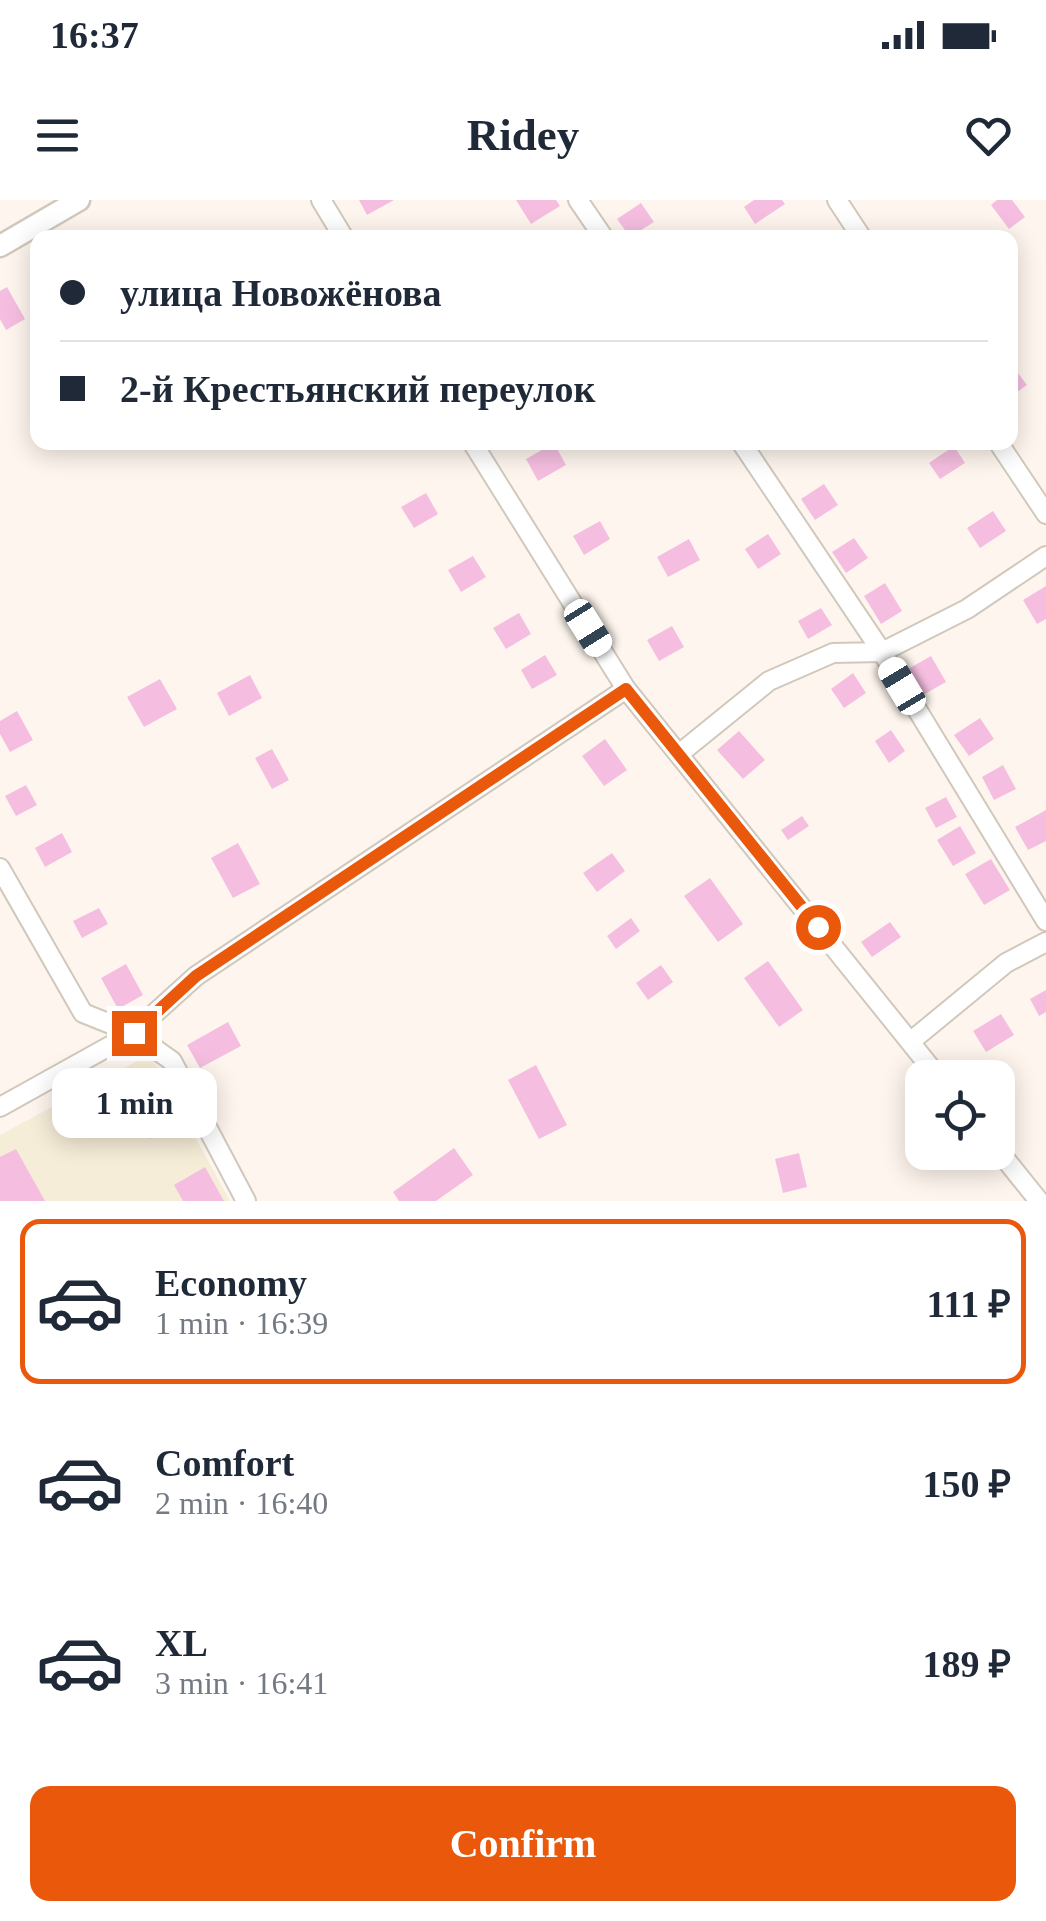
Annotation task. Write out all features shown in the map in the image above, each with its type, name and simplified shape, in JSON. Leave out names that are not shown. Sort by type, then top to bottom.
[{"type":"street","points":[[0,246],[79,200]]},
{"type":"street","points":[[321,200],[339,230]]},
{"type":"street","points":[[578,200],[599,230]]},
{"type":"street","points":[[837,200],[857,230]]},
{"type":"street","points":[[477,450],[626,689],[924,1060]]},
{"type":"street","points":[[746,450],[882,652],[1046,921]]},
{"type":"street","points":[[1003,450],[1046,514]]},
{"type":"street","points":[[678,754],[769,681],[833,653],[882,652],[966,609],[1046,556]]},
{"type":"street","points":[[0,1106],[134,1033],[196,976],[626,689]]},
{"type":"street","points":[[0,868],[83,1013],[134,1033],[172,1061],[246,1201]]},
{"type":"street","points":[[910,1042],[1006,963],[1046,942]]},
{"type":"street","points":[[1014,1170],[1039,1201]]},
{"type":"shaded area","points":[[150,1054],[230,1201],[0,1201],[0,1135]]},
{"type":"building","points":[[359,200],[394,200],[367,215]]},
{"type":"building","points":[[516,200],[556,200],[560,206],[531,224]]},
{"type":"building","points":[[754,200],[782,200],[785,204],[755,224],[744,207]]},
{"type":"building","points":[[997,200],[1012,200],[1025,217],[1009,229],[991,205]]},
{"type":"building","points":[[641,203],[654,222],[641,230],[625,230],[617,219]]},
{"type":"building","points":[[7,287],[25,319],[6,330],[0,319],[0,291]]},
{"type":"building","points":[[1018,373],[1027,385],[1018,391]]},
{"type":"building","points":[[542,450],[558,450],[566,465],[538,481],[526,459]]},
{"type":"building","points":[[948,450],[957,450],[965,463],[940,479],[929,463]]},
{"type":"building","points":[[824,484],[838,505],[815,520],[801,499]]},
{"type":"building","points":[[426,493],[438,514],[414,528],[401,507]]},
{"type":"building","points":[[993,511],[1006,531],[980,548],[967,528]]},
{"type":"building","points":[[600,521],[610,539],[584,555],[573,536]]},
{"type":"building","points":[[768,534],[781,554],[758,569],[745,549]]},
{"type":"building","points":[[854,538],[868,558],[846,573],[832,552]]},
{"type":"building","points":[[689,539],[700,560],[668,577],[657,557]]},
{"type":"building","points":[[473,556],[486,577],[461,592],[448,570]]},
{"type":"building","points":[[885,583],[902,611],[881,624],[864,596]]},
{"type":"building","points":[[1046,586],[1046,619],[1037,624],[1023,600]]},
{"type":"building","points":[[821,608],[832,625],[808,639],[798,621]]},
{"type":"building","points":[[519,613],[531,634],[506,649],[493,628]]},
{"type":"building","points":[[672,626],[684,647],[659,661],[647,640]]},
{"type":"building","points":[[545,655],[557,675],[532,689],[521,670]]},
{"type":"building","points":[[931,656],[946,682],[923,695],[908,669]]},
{"type":"building","points":[[853,673],[866,693],[844,708],[831,689]]},
{"type":"building","points":[[250,675],[262,698],[229,716],[217,693]]},
{"type":"building","points":[[160,679],[177,709],[144,727],[127,697]]},
{"type":"building","points":[[17,711],[33,740],[10,752],[0,734],[0,721]]},
{"type":"building","points":[[980,718],[994,739],[969,756],[954,735]]},
{"type":"building","points":[[891,730],[905,751],[889,763],[875,741]]},
{"type":"building","points":[[739,731],[765,760],[743,779],[717,750]]},
{"type":"building","points":[[605,739],[627,770],[604,786],[582,756]]},
{"type":"building","points":[[272,749],[289,780],[272,789],[255,758]]},
{"type":"building","points":[[1003,765],[1016,789],[994,800],[982,777]]},
{"type":"building","points":[[26,785],[37,805],[16,816],[5,796]]},
{"type":"building","points":[[946,797],[957,817],[936,828],[925,808]]},
{"type":"building","points":[[1046,810],[1046,841],[1028,850],[1015,827]]},
{"type":"building","points":[[802,816],[809,826],[788,840],[781,830]]},
{"type":"building","points":[[960,826],[976,853],[953,866],[937,840]]},
{"type":"building","points":[[62,833],[72,852],[45,867],[35,848]]},
{"type":"building","points":[[238,843],[260,884],[233,898],[211,858]]},
{"type":"building","points":[[612,853],[625,871],[597,892],[583,873]]},
{"type":"building","points":[[991,859],[1010,890],[984,905],[965,874]]},
{"type":"building","points":[[710,878],[743,924],[718,942],[684,896]]},
{"type":"building","points":[[99,908],[108,924],[82,938],[73,921]]},
{"type":"building","points":[[631,918],[640,931],[616,949],[607,936]]},
{"type":"building","points":[[890,922],[901,937],[872,957],[861,942]]},
{"type":"building","points":[[768,961],[803,1010],[779,1027],[744,978]]},
{"type":"building","points":[[126,964],[143,995],[118,1009],[101,978]]},
{"type":"building","points":[[661,965],[673,982],[648,1000],[636,983]]},
{"type":"building","points":[[1046,990],[1046,1012],[1039,1016],[1030,999]]},
{"type":"building","points":[[1001,1014],[1014,1035],[986,1052],[973,1031]]},
{"type":"building","points":[[228,1022],[241,1046],[200,1068],[187,1045]]},
{"type":"building","points":[[536,1065],[567,1125],[539,1139],[508,1080]]},
{"type":"building","points":[[154,1075],[181,1121],[150,1139],[123,1093]]},
{"type":"building","points":[[454,1148],[473,1175],[436,1201],[399,1201],[393,1192]]},
{"type":"building","points":[[16,1149],[45,1201],[0,1201],[0,1157]]},
{"type":"building","points":[[799,1153],[807,1187],[783,1193],[775,1159]]},
{"type":"building","points":[[205,1167],[224,1201],[183,1201],[174,1185]]},
{"type":"route","points":[[134,1033],[196,976],[626,689],[818,927]]}]
